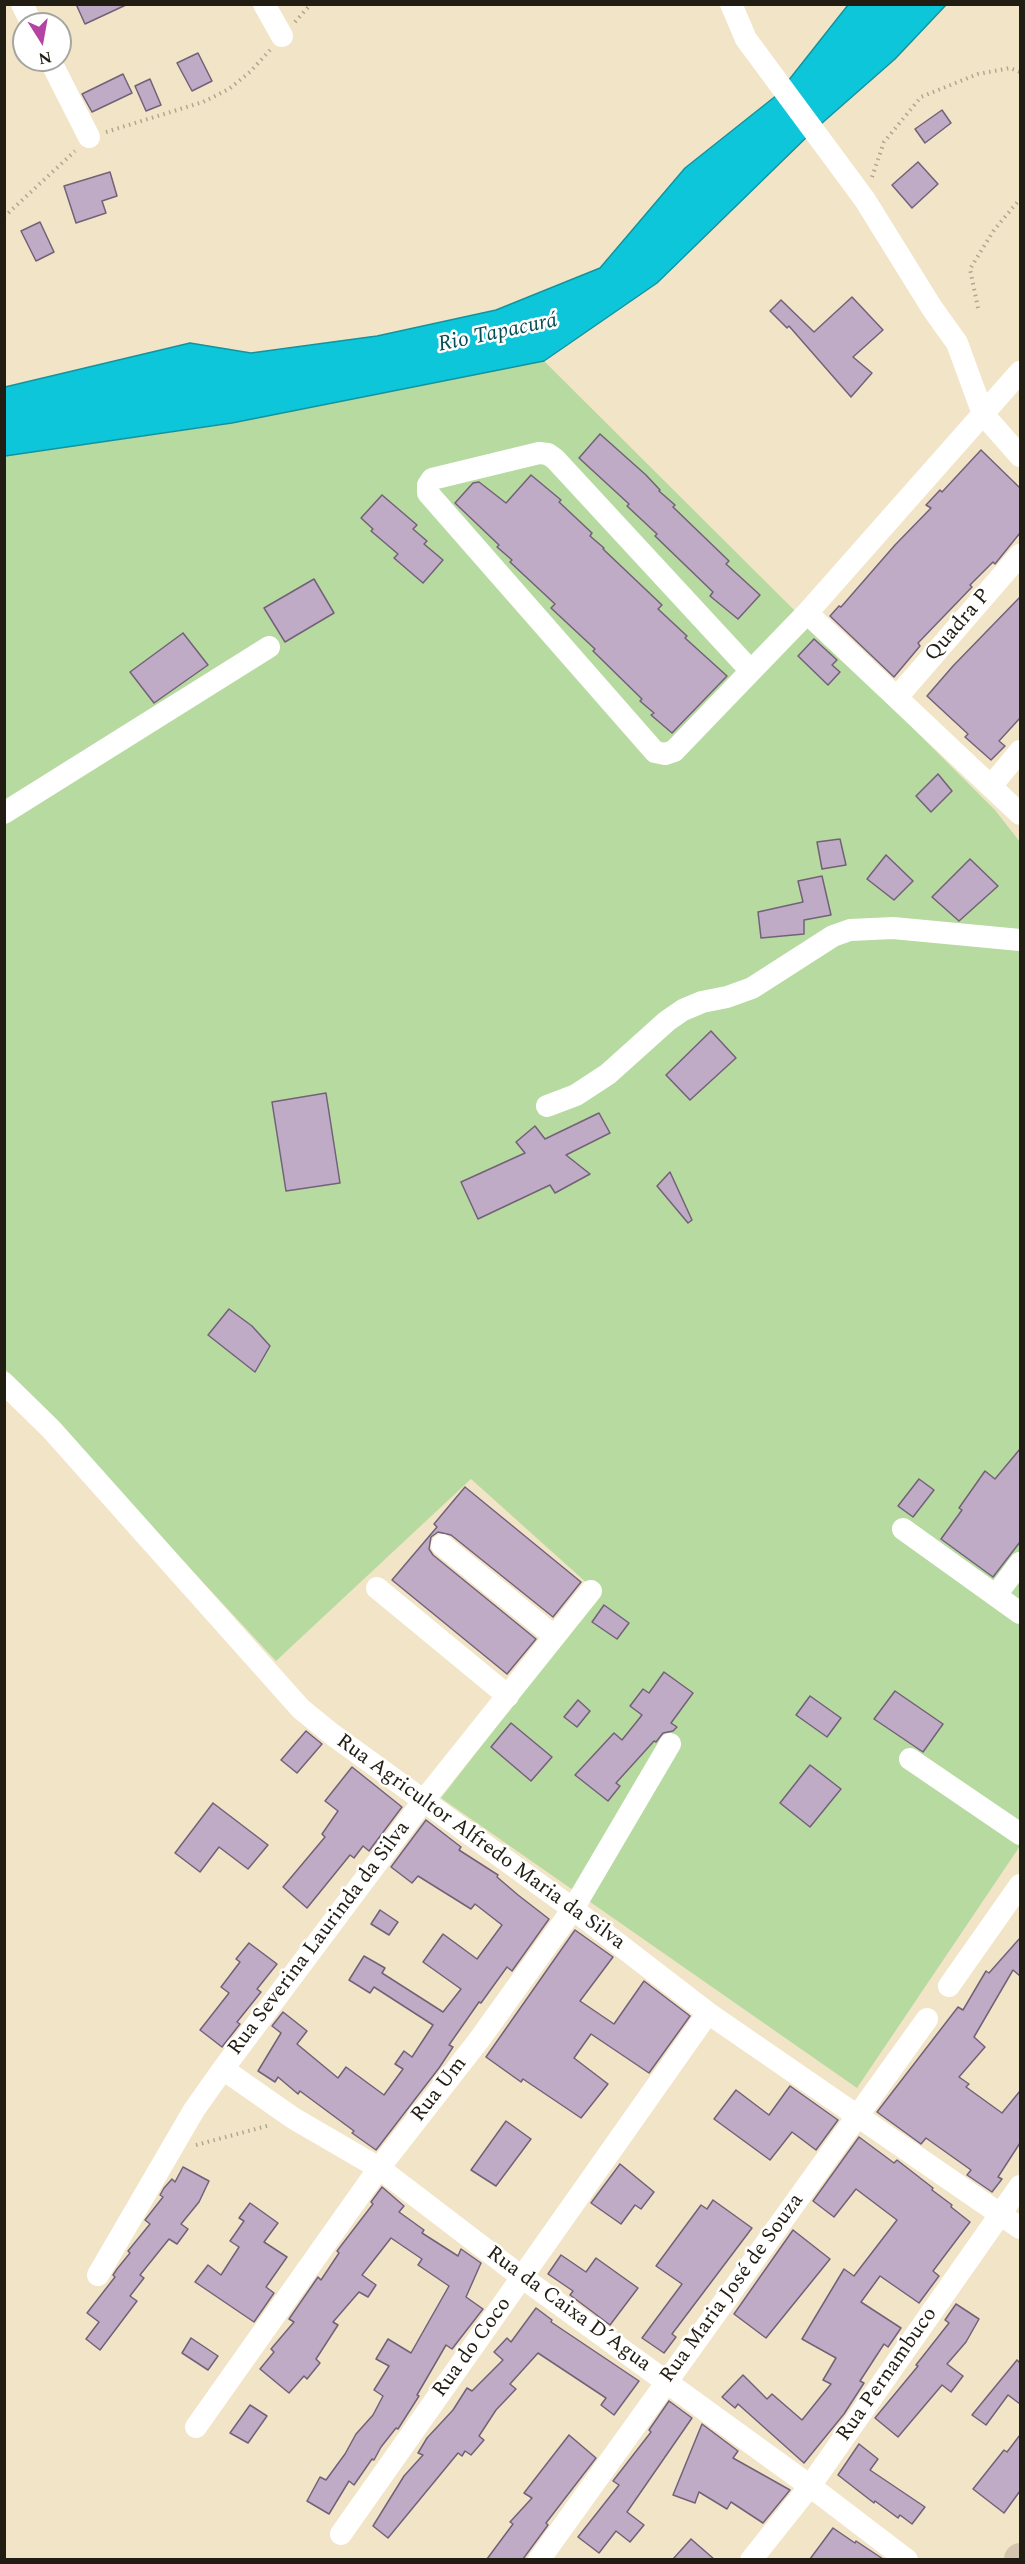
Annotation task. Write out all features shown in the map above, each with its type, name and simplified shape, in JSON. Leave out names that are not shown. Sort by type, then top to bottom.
[{"type":"street","points":[[264,4],[282,36]]},
{"type":"street","points":[[731,4],[746,39],[865,200],[957,343],[983,414],[1020,456]]},
{"type":"street","points":[[56,72],[89,137]]},
{"type":"street","points":[[751,671],[548,454],[539,453],[432,479],[428,485],[428,493],[655,752],[665,754],[674,751],[807,613],[1020,372]]},
{"type":"street","name":"Quadra P","points":[[898,696],[1020,555]]},
{"type":"street","points":[[807,613],[898,696],[1020,814]]},
{"type":"street","points":[[4,813],[269,647]]},
{"type":"street","points":[[992,785],[1020,751]]},
{"type":"street","points":[[547,1106],[576,1095],[608,1074],[667,1021],[683,1010],[702,1002],[727,997],[752,988],[833,936],[850,930],[893,928],[1020,940]]},
{"type":"street","name":"Rua Agricultor Alfredo Maria da Silva","points":[[4,1383],[51,1429],[302,1709],[333,1735],[573,1909],[708,2013],[1020,2228]]},
{"type":"street","points":[[903,1529],[1020,1613]]},
{"type":"street","points":[[442,1545],[555,1636]]},
{"type":"street","points":[[996,1595],[1020,1563]]},
{"type":"street","points":[[377,1588],[508,1696]]},
{"type":"street","name":"Rua Severina Laurinda da Silva","points":[[98,2276],[194,2110],[223,2069],[424,1800],[591,1591]]},
{"type":"street","name":"Rua Um","points":[[196,2427],[379,2168],[479,2040],[573,1909],[670,1744]]},
{"type":"street","points":[[910,1759],[1020,1834]]},
{"type":"street","points":[[949,1986],[1020,1885]]},
{"type":"street","name":"Rua do Coco","points":[[341,2534],[708,2013]]},
{"type":"street","name":"Rua Maria José de Souza","points":[[539,2559],[927,2019]]},
{"type":"street","name":"Rua da Caixa D´Agua","points":[[223,2069],[293,2118],[379,2168],[523,2278],[810,2486],[906,2559]]},
{"type":"street","name":"Rua Pernambuco","points":[[751,2559],[810,2486],[1020,2186]]},
{"type":"path","points":[[4,217],[89,137],[203,102],[229,89],[250,72],[311,4]]},
{"type":"path","points":[[865,200],[884,142],[921,97],[978,74],[1010,68],[1020,72]]},
{"type":"path","points":[[978,308],[970,268],[994,230],[1020,199]]},
{"type":"path","points":[[168,2155],[293,2118]]},
{"type":"green space","points":[[544,361],[995,810],[1020,842],[1020,1846],[857,2088],[441,1798],[599,1594],[471,1479],[276,1661],[5,1369],[4,456],[222,425]]},
{"type":"water","name":"Rio Tapacurá","points":[[848,5],[946,5],[895,59],[813,131],[657,283],[544,361],[232,423],[5,456],[5,387],[190,343],[251,353],[377,336],[496,310],[600,268],[685,168],[777,95]]},
{"type":"building","points":[[76,4],[128,4],[85,24]]},
{"type":"building","points":[[198,53],[212,81],[192,91],[177,63]]},
{"type":"building","points":[[123,74],[132,93],[92,112],[82,94]]},
{"type":"building","points":[[150,79],[161,105],[146,111],[135,86]]},
{"type":"building","points":[[942,110],[951,123],[925,143],[915,129]]},
{"type":"building","points":[[918,162],[938,184],[912,208],[892,185]]},
{"type":"building","points":[[110,172],[117,196],[102,201],[106,213],[76,223],[64,186]]},
{"type":"building","points":[[40,222],[54,252],[36,261],[21,231]]},
{"type":"building","points":[[852,297],[883,330],[853,357],[872,373],[851,397],[789,326],[787,328],[770,311],[781,300],[814,332]]},
{"type":"building","points":[[600,434],[646,475],[675,505],[673,507],[729,561],[726,564],[760,595],[738,619],[710,596],[713,592],[655,536],[657,534],[627,506],[629,504],[579,458]]},
{"type":"building","points":[[981,450],[1020,488],[1020,533],[995,564],[993,562],[970,585],[972,587],[918,643],[920,646],[894,677],[830,616],[839,606],[841,607],[931,508],[926,505],[940,490],[942,492]]},
{"type":"building","points":[[531,475],[561,500],[559,502],[592,533],[590,536],[662,605],[658,609],[687,636],[685,638],[727,676],[672,733],[651,715],[654,713],[593,651],[595,649],[551,608],[555,604],[510,562],[512,560],[497,547],[499,545],[455,503],[473,483],[479,482],[506,503]]},
{"type":"building","points":[[382,495],[417,525],[413,529],[427,541],[424,544],[443,560],[423,583],[394,558],[398,554],[371,531],[373,529],[361,518]]},
{"type":"building","points":[[314,579],[334,613],[285,642],[264,608]]},
{"type":"building","points":[[1020,597],[1020,718],[999,741],[1005,746],[991,760],[965,737],[968,734],[927,696]]},
{"type":"building","points":[[183,633],[208,665],[154,703],[130,672]]},
{"type":"building","points":[[814,639],[837,660],[832,665],[840,672],[828,685],[798,656]]},
{"type":"building","points":[[938,774],[952,791],[931,812],[916,796]]},
{"type":"building","points":[[840,839],[846,865],[822,869],[817,842]]},
{"type":"building","points":[[886,855],[913,881],[894,900],[867,879]]},
{"type":"building","points":[[970,859],[998,886],[959,921],[932,897]]},
{"type":"building","points":[[822,876],[831,915],[804,920],[804,934],[761,938],[758,912],[803,902],[798,881]]},
{"type":"building","points":[[711,1031],[736,1058],[690,1100],[666,1075]]},
{"type":"building","points":[[326,1093],[340,1183],[286,1191],[272,1102]]},
{"type":"building","points":[[599,1113],[610,1133],[566,1155],[590,1174],[555,1193],[550,1185],[478,1219],[461,1182],[525,1153],[516,1142],[535,1126],[545,1139]]},
{"type":"building","points":[[670,1172],[692,1220],[688,1223],[657,1186]]},
{"type":"building","points":[[229,1309],[252,1326],[270,1346],[255,1372],[208,1335]]},
{"type":"building","points":[[1020,1449],[1020,1542],[993,1577],[941,1539],[962,1510],[959,1508],[985,1471],[995,1479]]},
{"type":"building","points":[[919,1479],[934,1490],[913,1517],[898,1506]]},
{"type":"building","points":[[465,1487],[581,1582],[553,1617],[451,1535],[438,1532],[431,1537],[429,1549],[433,1555],[536,1639],[507,1674],[392,1580],[437,1527],[434,1524]]},
{"type":"building","points":[[604,1605],[629,1623],[617,1639],[592,1622]]},
{"type":"building","points":[[664,1672],[693,1693],[671,1723],[677,1727],[673,1731],[663,1733],[656,1742],[654,1741],[616,1783],[620,1786],[608,1801],[575,1775],[614,1733],[622,1740],[642,1715],[630,1706],[643,1689],[649,1693]]},
{"type":"building","points":[[895,1691],[943,1724],[923,1752],[874,1719]]},
{"type":"building","points":[[810,1696],[841,1718],[827,1737],[796,1715]]},
{"type":"building","points":[[578,1700],[590,1711],[577,1727],[564,1717]]},
{"type":"building","points":[[511,1723],[552,1757],[531,1781],[491,1747]]},
{"type":"building","points":[[306,1731],[322,1744],[297,1773],[281,1760]]},
{"type":"building","points":[[810,1765],[841,1789],[810,1827],[780,1803]]},
{"type":"building","points":[[352,1767],[402,1807],[369,1851],[363,1846],[354,1858],[350,1855],[307,1908],[283,1887],[325,1837],[322,1834],[338,1811],[325,1801]]},
{"type":"building","points":[[213,1803],[268,1845],[248,1869],[219,1847],[200,1872],[175,1853]]},
{"type":"building","points":[[426,1820],[461,1847],[459,1850],[498,1875],[497,1877],[549,1919],[512,1971],[507,1967],[481,2003],[479,2002],[449,2045],[453,2047],[439,2068],[376,2150],[300,2091],[298,2094],[278,2077],[275,2082],[258,2071],[281,2033],[272,2026],[283,2012],[307,2031],[297,2044],[338,2078],[346,2067],[384,2095],[403,2069],[395,2064],[404,2051],[412,2057],[433,2025],[374,1987],[370,1993],[349,1980],[364,1956],[385,1968],[382,1973],[443,2012],[461,1989],[423,1962],[443,1934],[477,1959],[502,1925],[475,1904],[471,1909],[418,1876],[412,1883],[391,1867]]},
{"type":"building","points":[[380,1910],[398,1922],[389,1935],[371,1924]]},
{"type":"building","points":[[575,1930],[613,1957],[580,2001],[614,2024],[644,1981],[690,2016],[649,2073],[591,2034],[574,2058],[608,2084],[581,2118],[523,2079],[521,2082],[486,2057]]},
{"type":"building","points":[[1020,1938],[1020,1976],[1013,1970],[974,2037],[985,2047],[959,2077],[969,2084],[966,2087],[1002,2113],[1020,2091],[1020,2143],[998,2177],[1002,2179],[992,2192],[967,2175],[971,2170],[926,2138],[921,2144],[877,2112],[958,2007],[963,2010],[986,1971],[989,1973]]},
{"type":"building","points":[[249,1943],[277,1964],[257,1989],[261,1992],[237,2022],[240,2024],[222,2047],[200,2030],[229,1993],[221,1987],[240,1962],[236,1959]]},
{"type":"building","points":[[790,2086],[838,2120],[816,2150],[792,2132],[770,2160],[714,2119],[736,2090],[769,2115]]},
{"type":"building","points":[[506,2121],[531,2139],[496,2186],[471,2170]]},
{"type":"building","points":[[859,2137],[894,2163],[897,2160],[933,2188],[932,2190],[970,2222],[933,2271],[939,2276],[919,2303],[880,2276],[861,2302],[901,2328],[888,2347],[884,2344],[860,2381],[864,2383],[844,2414],[804,2463],[738,2404],[735,2408],[722,2397],[743,2375],[767,2399],[772,2394],[802,2420],[831,2384],[823,2380],[836,2358],[802,2339],[844,2269],[854,2276],[897,2220],[856,2189],[834,2217],[813,2201]]},
{"type":"building","points":[[620,2164],[654,2192],[641,2209],[635,2205],[621,2224],[591,2203]]},
{"type":"building","points":[[183,2167],[209,2181],[199,2202],[181,2224],[188,2229],[177,2244],[169,2239],[140,2275],[144,2278],[130,2296],[137,2301],[100,2350],[86,2339],[99,2322],[87,2313],[115,2277],[113,2275],[130,2253],[128,2251],[150,2224],[145,2220],[163,2197],[160,2195],[164,2188],[172,2179],[175,2182]]},
{"type":"building","points":[[382,2187],[404,2206],[399,2212],[424,2230],[422,2233],[458,2256],[461,2249],[481,2263],[466,2297],[483,2309],[452,2349],[446,2345],[417,2395],[419,2396],[398,2429],[396,2428],[381,2447],[374,2460],[372,2459],[354,2485],[349,2481],[329,2514],[307,2501],[320,2477],[326,2480],[356,2434],[373,2415],[383,2396],[374,2390],[389,2366],[376,2359],[388,2339],[411,2353],[449,2286],[418,2265],[422,2259],[391,2238],[362,2275],[376,2285],[368,2297],[359,2292],[333,2322],[338,2325],[316,2359],[320,2363],[307,2379],[304,2376],[289,2393],[260,2369],[274,2352],[271,2349],[294,2322],[289,2319],[318,2277],[321,2280],[339,2253],[337,2251],[373,2204],[371,2202]]},
{"type":"building","points":[[713,2200],[752,2228],[672,2334],[676,2337],[664,2353],[642,2338],[682,2284],[656,2266],[701,2205],[707,2209]]},
{"type":"building","points":[[250,2203],[278,2223],[264,2242],[287,2257],[266,2287],[274,2293],[254,2322],[195,2282],[208,2265],[221,2275],[239,2247],[230,2241],[244,2221],[239,2218]]},
{"type":"building","points":[[793,2230],[830,2259],[766,2338],[734,2314]]},
{"type":"building","points":[[561,2255],[586,2272],[596,2258],[638,2288],[610,2325],[570,2295],[573,2291],[548,2274]]},
{"type":"building","points":[[956,2304],[979,2319],[966,2342],[947,2364],[963,2376],[951,2392],[942,2385],[898,2437],[875,2418],[918,2366],[916,2365],[949,2323],[945,2320]]},
{"type":"building","points":[[536,2308],[552,2320],[551,2322],[639,2381],[614,2415],[601,2405],[606,2398],[538,2353],[510,2384],[516,2389],[496,2410],[479,2436],[484,2440],[471,2455],[465,2451],[462,2456],[458,2453],[388,2538],[373,2526],[404,2476],[423,2455],[418,2453],[427,2438],[453,2410],[467,2388],[472,2391],[503,2360],[494,2352],[507,2338],[511,2342]]},
{"type":"building","points":[[191,2338],[218,2356],[208,2370],[182,2353]]},
{"type":"building","points":[[1017,2360],[1020,2363],[1020,2404],[1008,2395],[986,2425],[972,2415]]},
{"type":"building","points":[[669,2401],[692,2418],[627,2512],[644,2525],[630,2542],[616,2531],[599,2553],[578,2537],[619,2485],[613,2481],[651,2432],[649,2430]]},
{"type":"building","points":[[250,2405],[267,2416],[248,2443],[230,2433]]},
{"type":"building","points":[[702,2424],[738,2451],[733,2458],[790,2490],[763,2523],[731,2502],[727,2509],[699,2492],[695,2503],[673,2495]]},
{"type":"building","points":[[569,2435],[596,2458],[546,2523],[548,2525],[523,2559],[487,2559],[513,2524],[510,2522],[532,2498],[524,2493]]},
{"type":"building","points":[[1020,2435],[1020,2491],[1004,2513],[973,2489],[1004,2450],[1007,2452]]},
{"type":"building","points":[[859,2444],[878,2459],[870,2470],[925,2507],[912,2524],[900,2515],[898,2518],[875,2501],[874,2503],[838,2475]]},
{"type":"building","points":[[833,2528],[855,2543],[856,2541],[883,2559],[810,2559]]},
{"type":"building","points":[[691,2539],[714,2559],[673,2559]]}]
